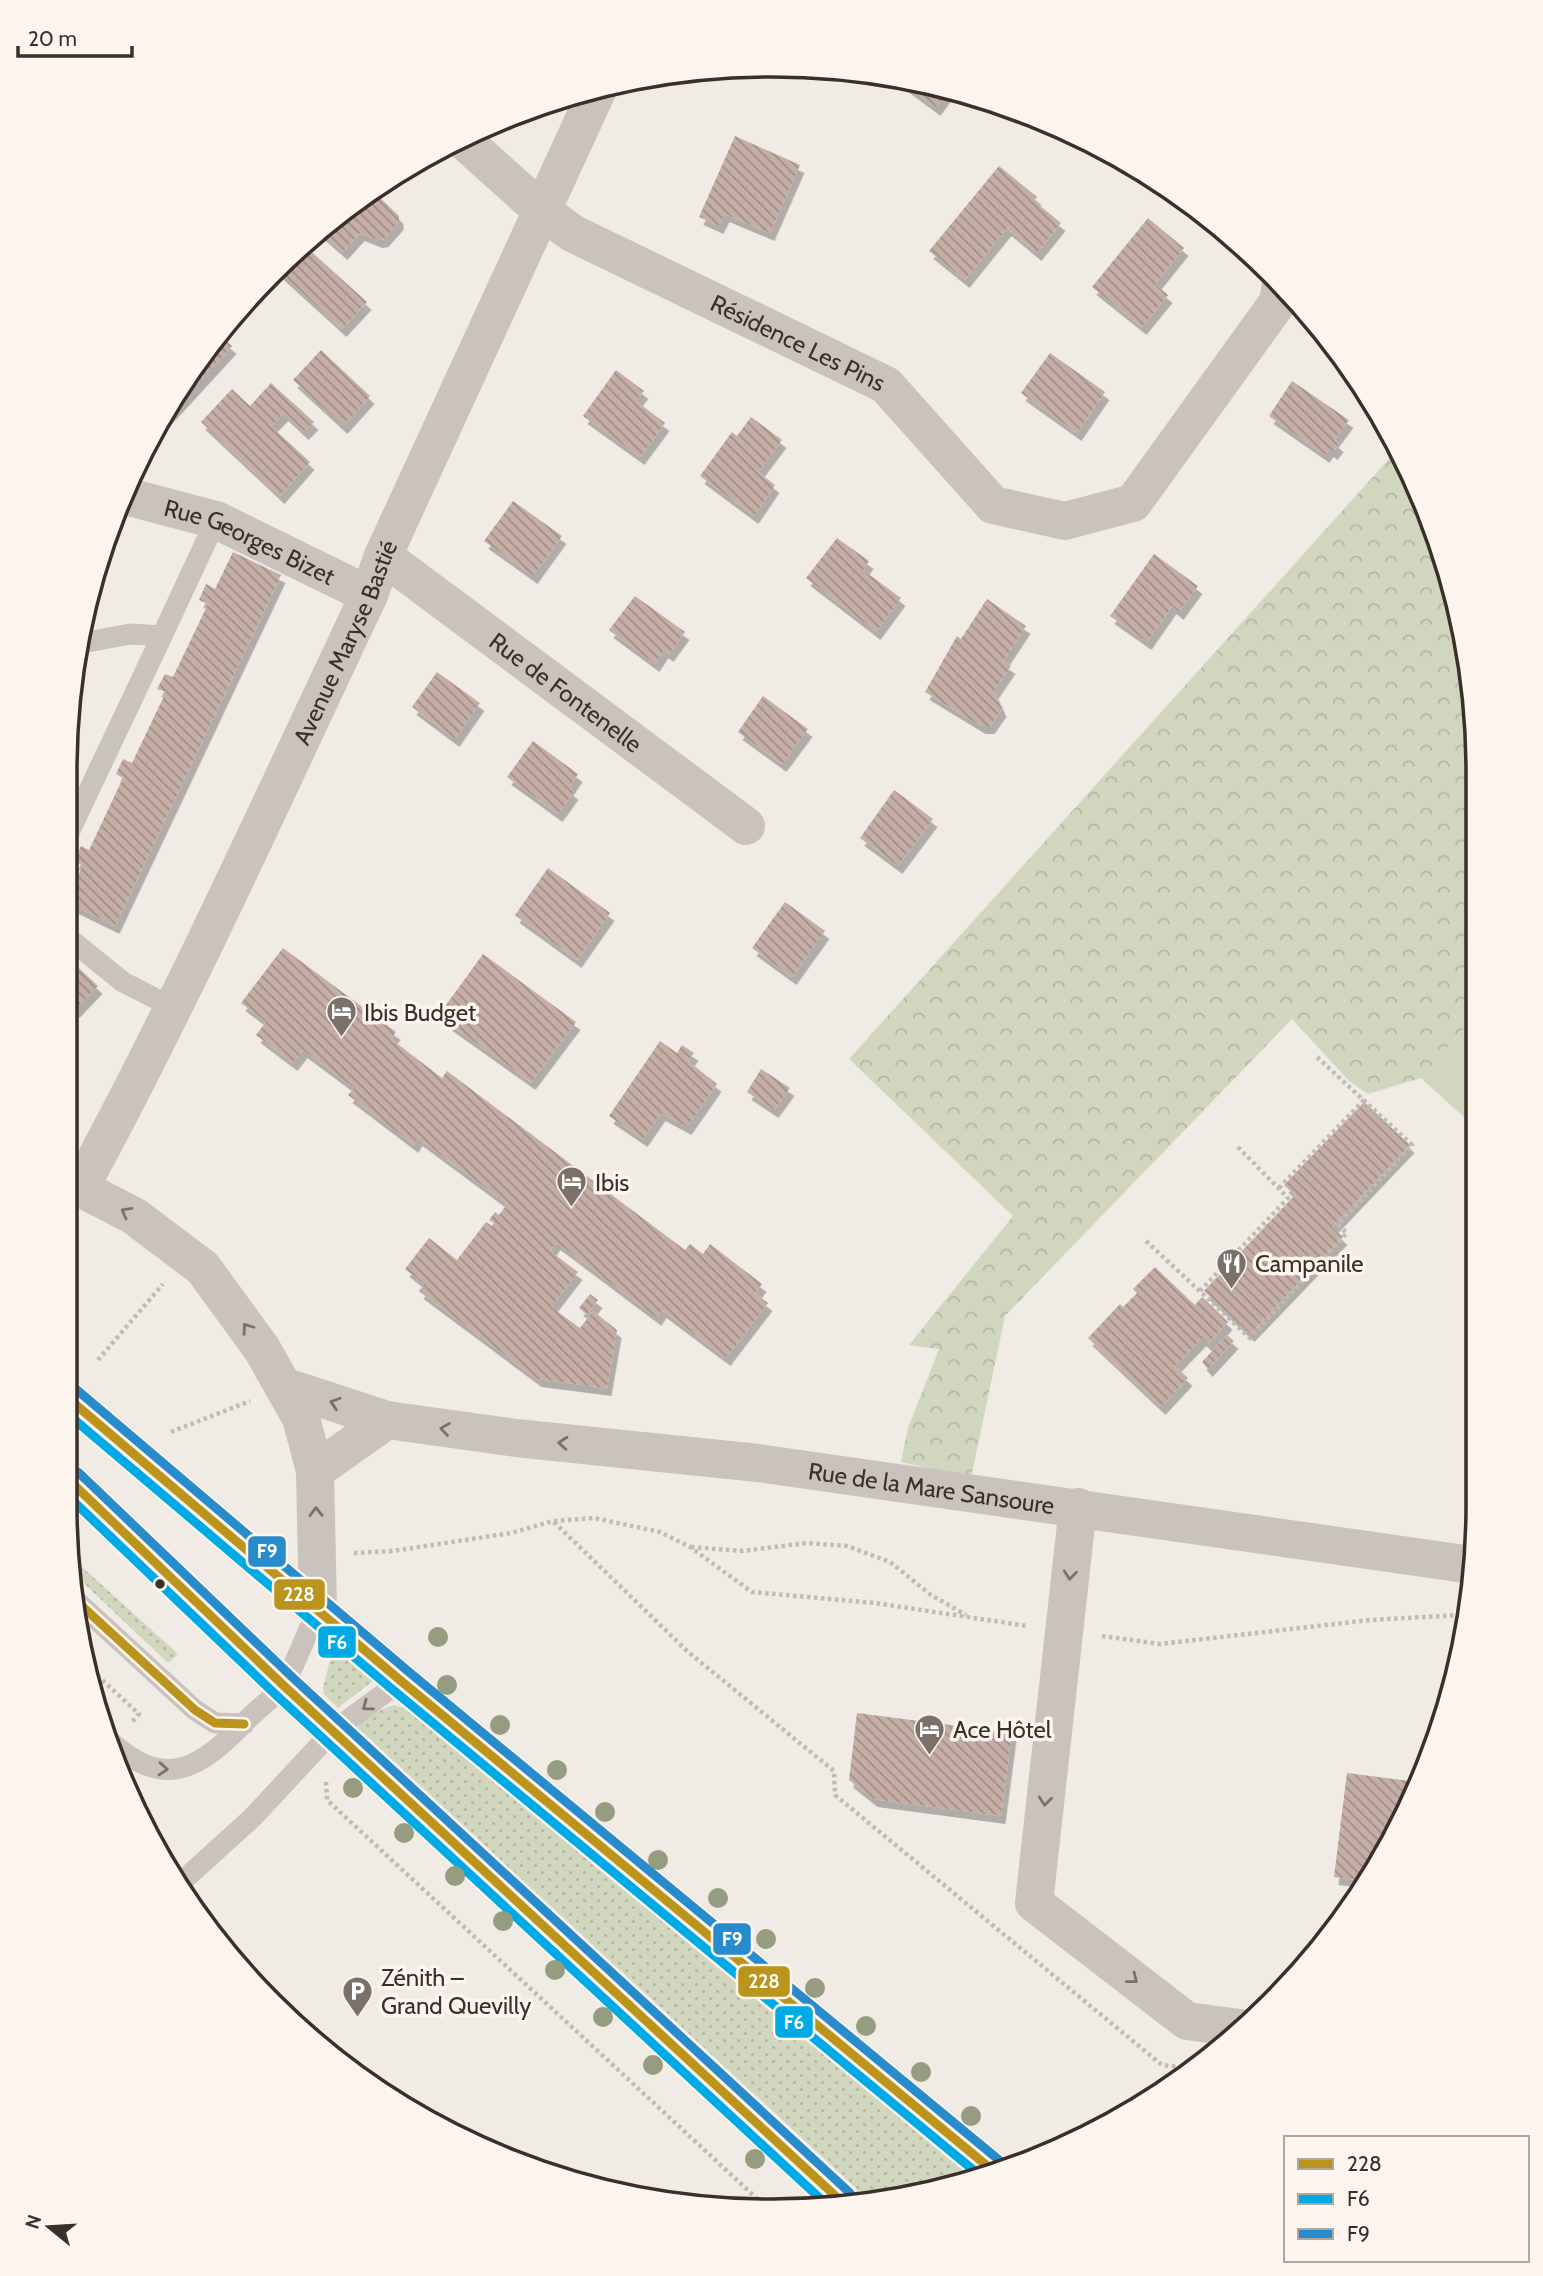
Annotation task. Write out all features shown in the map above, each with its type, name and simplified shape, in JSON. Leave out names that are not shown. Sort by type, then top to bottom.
[{"type":"main road","points":[[77,1406],[401,1681],[986,2165]]},
{"type":"main road","points":[[77,1487],[283,1685],[835,2196]]},
{"type":"street","name":"Avenue Maryse Bastié","points":[[77,1181],[174,1008],[369,595],[383,556],[592,101]]},
{"type":"street","name":"Résidence Les Pins","points":[[470,146],[541,210],[572,233],[886,385],[993,505],[1065,521],[1133,503],[1279,297]]},
{"type":"street","name":"Rue Georges Bizet","points":[[134,498],[216,520],[369,595]]},
{"type":"street","name":"Rue de Fontenelle","points":[[383,556],[746,826]]},
{"type":"street","points":[[77,1188],[134,1216],[203,1268],[262,1349],[301,1418],[315,1471],[318,1611]]},
{"type":"street","name":"Rue de la Mare Sansoure","points":[[283,1386],[387,1420],[516,1438],[758,1463],[1463,1564]]},
{"type":"street","points":[[315,1471],[387,1420]]},
{"type":"street","points":[[1078,1507],[1034,1903],[1187,2021],[1229,2027]]},
{"type":"lane","points":[[77,816],[216,520]]},
{"type":"lane","points":[[89,642],[130,634],[162,636]]},
{"type":"lane","points":[[77,945],[123,982],[174,1008]]},
{"type":"lane","points":[[85,1609],[195,1710],[215,1723],[244,1724]]},
{"type":"lane","points":[[124,1754],[150,1768],[174,1770],[212,1754],[283,1685],[318,1611]]},
{"type":"lane","points":[[186,1878],[252,1818],[333,1731],[401,1681]]},
{"type":"path","points":[[1146,1241],[1250,1338],[1347,1233],[1338,1225],[1412,1145],[1317,1057]]},
{"type":"path","points":[[1279,1188],[1364,1100]]},
{"type":"path","points":[[1200,1291],[1287,1198],[1236,1145]]},
{"type":"path","points":[[98,1360],[187,1256]]},
{"type":"path","points":[[171,1432],[283,1386]]},
{"type":"path","points":[[349,1553],[393,1551],[498,1535],[553,1521],[594,1518],[660,1532],[690,1547],[752,1592],[875,1603],[1160,1644],[1370,1620],[1457,1615]]},
{"type":"path","points":[[553,1521],[687,1651],[834,1771],[835,1795],[1162,2065],[1178,2067]]},
{"type":"path","points":[[690,1547],[742,1551],[807,1544],[846,1546],[890,1562],[931,1595],[972,1618]]},
{"type":"path","points":[[99,1677],[139,1714],[116,1733]]},
{"type":"path","points":[[326,1778],[327,1800],[757,2199]]},
{"type":"green space","points":[[1390,457],[1413,506],[1442,592],[1453,636],[1465,726],[1466,1027],[1421,1078],[1368,1094],[1349,1081],[1292,1019],[1005,1316],[971,1478],[901,1462],[908,1428],[939,1349],[909,1345],[1013,1216],[849,1059]]},
{"type":"green space","points":[[1466,1027],[1466,1119],[1421,1078]]},
{"type":"green space","points":[[80,1565],[178,1654],[168,1663],[81,1581]]},
{"type":"green space","points":[[336,1637],[387,1670],[338,1708],[324,1694],[323,1688]]},
{"type":"green space","points":[[394,1705],[413,1711],[970,2169],[907,2186],[861,2193],[357,1727],[367,1715]]},
{"type":"building","points":[[914,92],[943,99],[936,108]]},
{"type":"building","points":[[735,136],[800,165],[770,233],[725,214],[719,226],[699,217]]},
{"type":"building","points":[[999,166],[1037,197],[1034,201],[1061,223],[1037,253],[1007,228],[965,280],[929,251]]},
{"type":"building","points":[[380,198],[399,216],[399,222],[384,239],[378,240],[360,233],[343,252],[327,238]]},
{"type":"building","points":[[1148,218],[1184,248],[1155,284],[1168,295],[1142,327],[1092,287]]},
{"type":"building","points":[[311,252],[367,302],[342,329],[284,276]]},
{"type":"building","points":[[227,342],[232,346],[191,390]]},
{"type":"building","points":[[321,350],[370,396],[343,426],[293,380]]},
{"type":"building","points":[[1050,353],[1105,392],[1077,433],[1021,393]]},
{"type":"building","points":[[616,370],[644,391],[636,401],[665,423],[640,457],[583,416]]},
{"type":"building","points":[[1292,381],[1349,420],[1334,440],[1339,444],[1333,452],[1329,449],[1325,455],[1269,416]]},
{"type":"building","points":[[271,383],[314,422],[304,432],[284,413],[271,426],[310,462],[280,496],[201,422],[232,389],[250,406]]},
{"type":"building","points":[[751,417],[782,440],[758,472],[775,485],[754,516],[700,476],[732,432],[737,436]]},
{"type":"building","points":[[513,501],[562,536],[533,576],[484,541]]},
{"type":"building","points":[[837,538],[869,561],[863,570],[901,598],[876,632],[806,578]]},
{"type":"building","points":[[233,552],[281,575],[115,926],[77,907],[77,878],[83,865],[77,863],[77,855],[81,846],[89,850],[123,778],[116,774],[123,759],[132,763],[166,692],[157,689],[165,674],[173,677],[208,604],[199,600],[206,584],[215,589]]},
{"type":"building","points":[[1154,554],[1198,586],[1179,612],[1172,606],[1147,642],[1110,616]]},
{"type":"building","points":[[635,596],[685,632],[669,654],[664,650],[655,664],[609,630]]},
{"type":"building","points":[[987,599],[1026,626],[1003,661],[1011,666],[994,691],[1002,709],[990,726],[981,726],[925,692],[957,636],[961,639]]},
{"type":"building","points":[[437,672],[480,703],[455,739],[412,707]]},
{"type":"building","points":[[763,696],[808,729],[782,764],[738,732]]},
{"type":"building","points":[[533,741],[578,774],[569,788],[574,792],[558,814],[507,777]]},
{"type":"building","points":[[894,790],[933,819],[898,866],[860,838]]},
{"type":"building","points":[[548,868],[610,913],[577,960],[515,915]]},
{"type":"building","points":[[785,902],[825,931],[792,977],[752,948]]},
{"type":"building","points":[[283,948],[396,1032],[391,1039],[442,1078],[447,1071],[685,1250],[690,1244],[703,1254],[710,1244],[762,1284],[755,1293],[768,1303],[726,1358],[662,1310],[657,1318],[556,1242],[550,1251],[578,1272],[551,1307],[580,1328],[593,1311],[617,1330],[607,1388],[537,1379],[419,1291],[424,1284],[405,1269],[429,1238],[457,1260],[486,1222],[492,1226],[494,1223],[489,1220],[495,1212],[499,1215],[507,1204],[418,1138],[414,1145],[348,1095],[354,1088],[303,1050],[293,1063],[256,1035],[266,1022],[241,1003]]},
{"type":"building","points":[[483,954],[576,1022],[531,1082],[438,1016]]},
{"type":"building","points":[[77,966],[98,986],[77,1008]]},
{"type":"building","points":[[660,1041],[677,1053],[682,1045],[694,1053],[688,1061],[717,1084],[687,1127],[661,1113],[643,1139],[609,1116]]},
{"type":"building","points":[[761,1069],[790,1088],[774,1110],[747,1092]]},
{"type":"building","points":[[1364,1102],[1410,1145],[1332,1227],[1343,1237],[1250,1334],[1204,1291],[1295,1195],[1284,1185]]},
{"type":"building","points":[[1155,1267],[1195,1305],[1202,1297],[1228,1322],[1208,1344],[1202,1338],[1175,1366],[1188,1378],[1161,1407],[1088,1338],[1120,1304],[1123,1307],[1137,1293],[1133,1289]]},
{"type":"building","points":[[590,1294],[598,1300],[587,1315],[579,1308]]},
{"type":"building","points":[[1227,1335],[1234,1341],[1208,1369],[1202,1362]]},
{"type":"building","name":"Ace Hôtel","points":[[857,1713],[1012,1733],[1001,1816],[873,1799],[849,1780]]},
{"type":"building","points":[[1347,1773],[1408,1781],[1373,1852],[1356,1880],[1334,1877]]},
{"type":"transit line","name":"F9","points":[[77,1390],[409,1672],[999,2160]]},
{"type":"transit line","name":"228","points":[[77,1406],[401,1681],[986,2165]]},
{"type":"transit line","name":"F6","points":[[77,1422],[393,1690],[972,2169]]},
{"type":"transit line","name":"F9","points":[[78,1472],[291,1676],[850,2193]]},
{"type":"transit line","name":"228","points":[[77,1488],[283,1685],[835,2196]]},
{"type":"transit line","name":"F6","points":[[77,1505],[275,1694],[819,2198]]},
{"type":"transit line","name":"228","points":[[85,1609],[195,1710],[215,1723],[244,1724]]},
{"type":"place","name":"Ibis Budget","points":[[341,1039]]},
{"type":"place","name":"Ibis","points":[[572,1209]]},
{"type":"place","name":"Campanile","points":[[1232,1290]]},
{"type":"place","name":"Ace Hôtel","points":[[930,1756]]},
{"type":"place","name":"Zénith – Grand Quevilly","points":[[358,2018]]}]
